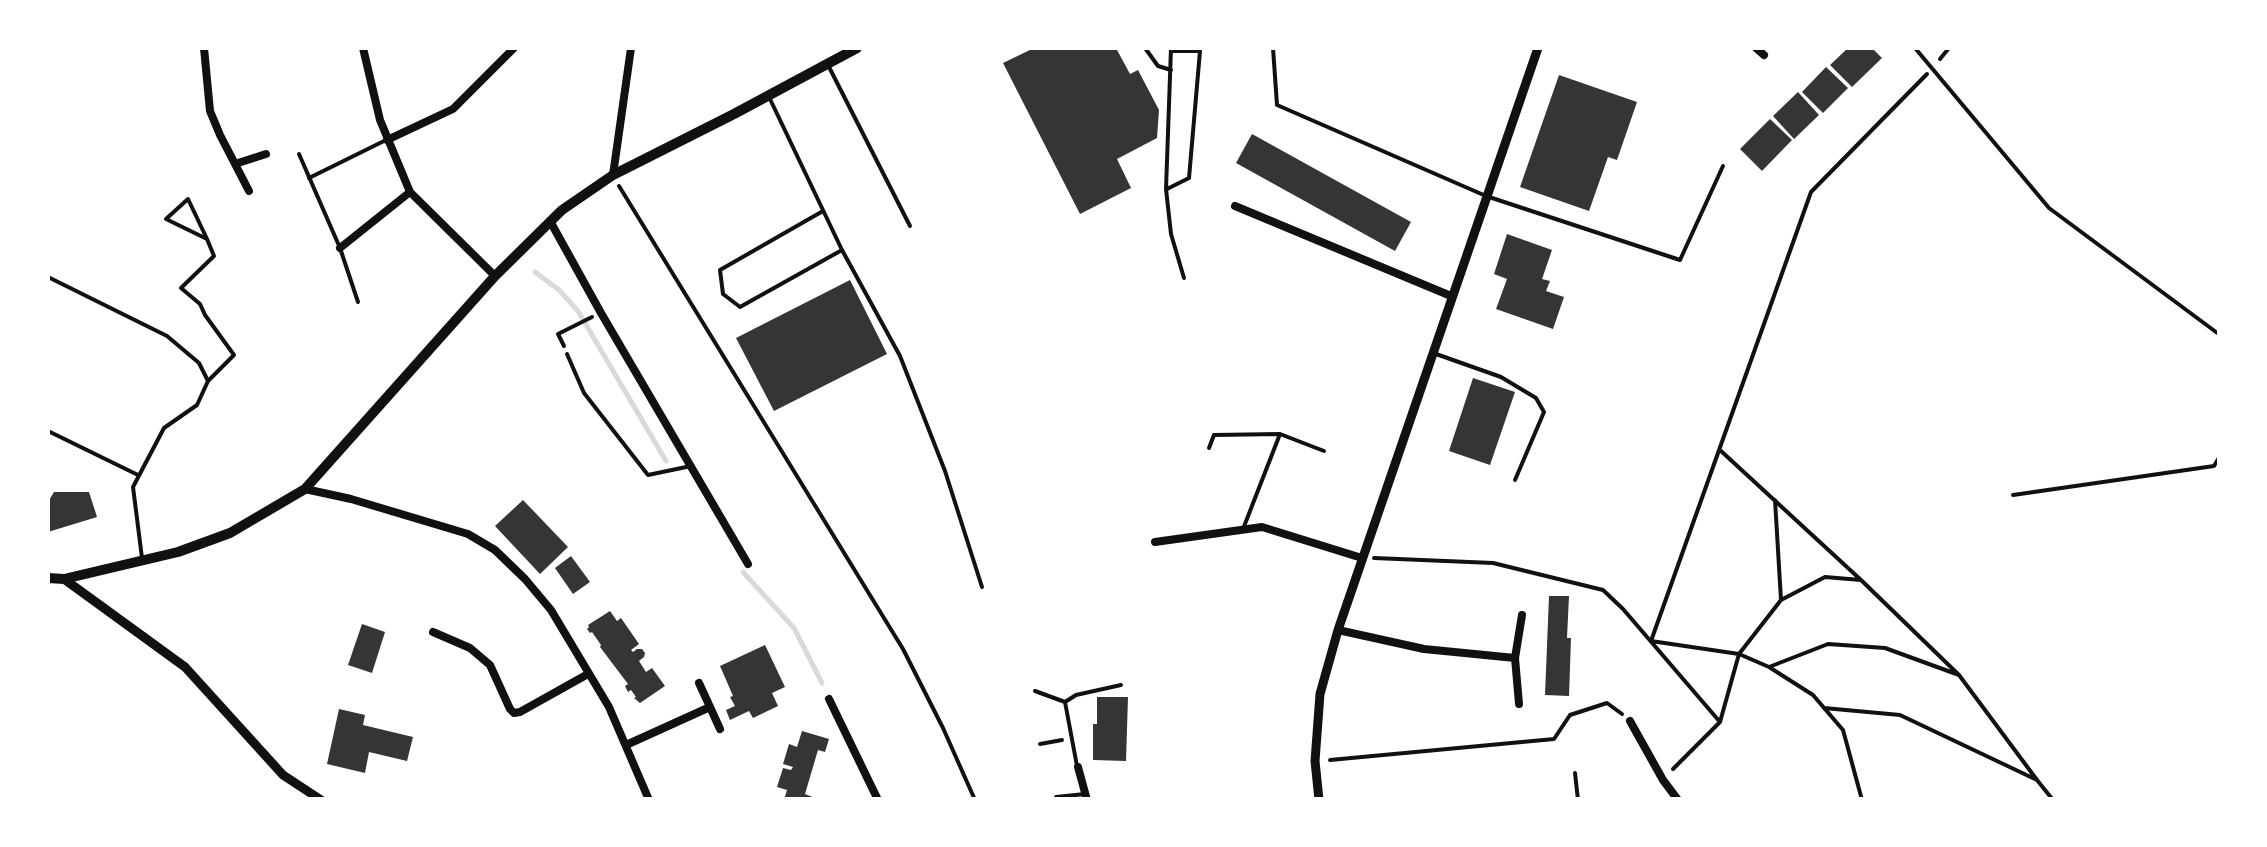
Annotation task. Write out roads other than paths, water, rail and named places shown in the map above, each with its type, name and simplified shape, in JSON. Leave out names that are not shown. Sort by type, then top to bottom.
[{"type":"main road","points":[[48,578],[64,579],[178,552],[230,533],[305,489],[496,276],[550,222],[612,175],[856,48]]},
{"type":"street","points":[[204,48],[210,111],[249,191]]},
{"type":"street","points":[[363,48],[387,140],[410,192],[496,276]]},
{"type":"street","points":[[387,140],[453,109],[514,48]]},
{"type":"street","points":[[612,175],[631,48]]},
{"type":"street","points":[[1319,800],[1316,762],[1320,694],[1338,630],[1538,48]]},
{"type":"street","points":[[1756,48],[1764,55]]},
{"type":"street","points":[[235,164],[266,154]]},
{"type":"street","points":[[340,248],[410,192]]},
{"type":"street","points":[[1235,206],[1451,296]]},
{"type":"street","points":[[550,222],[748,564]]},
{"type":"street","points":[[305,489],[468,534],[495,550],[551,610],[609,707],[648,800]]},
{"type":"street","points":[[1156,542],[1262,526],[1362,558]]},
{"type":"street","points":[[64,579],[185,667],[283,775],[320,799]]},
{"type":"street","points":[[1519,704],[1515,658],[1522,615]]},
{"type":"street","points":[[1338,630],[1424,649],[1515,658]]},
{"type":"street","points":[[432,632],[470,648],[490,665],[514,713],[588,674]]},
{"type":"street","points":[[699,683],[720,729]]},
{"type":"street","points":[[829,698],[878,800]]},
{"type":"street","points":[[626,745],[710,708]]},
{"type":"street","points":[[1630,721],[1678,800]]},
{"type":"street","points":[[1078,767],[1086,797]]},
{"type":"lane","points":[[1145,48],[1158,66],[1171,70]]},
{"type":"lane","points":[[1273,48],[1276,106],[1486,196],[1680,260],[1723,166]]},
{"type":"lane","points":[[1915,48],[2050,208],[2220,335]]},
{"type":"lane","points":[[1166,190],[1189,178],[1200,49],[1171,49],[1166,190],[1184,278]]},
{"type":"lane","points":[[827,63],[910,226]]},
{"type":"lane","points":[[768,95],[842,250],[900,356],[945,470],[982,587]]},
{"type":"lane","points":[[309,178],[387,140]]},
{"type":"lane","points":[[299,154],[340,248],[358,302]]},
{"type":"lane","points":[[143,560],[132,488],[164,428],[197,405],[208,381],[234,356],[200,304],[181,288],[214,256],[188,199],[166,219],[206,239]]},
{"type":"lane","points":[[824,211],[720,270],[723,294],[740,307],[842,250]]},
{"type":"lane","points":[[48,277],[166,336],[200,362],[208,381]]},
{"type":"lane","points":[[1432,352],[1502,377],[1536,398],[1544,412],[1515,480]]},
{"type":"lane","points":[[567,354],[584,392],[648,475],[692,466]]},
{"type":"lane","points":[[48,431],[138,475]]},
{"type":"lane","points":[[1244,529],[1280,434]]},
{"type":"lane","points":[[1209,448],[1214,435],[1280,434],[1324,452]]},
{"type":"lane","points":[[2013,495],[2214,466],[2220,456]]},
{"type":"lane","points":[[1065,702],[1076,695],[1121,685]]},
{"type":"lane","points":[[1036,692],[1065,702]]},
{"type":"lane","points":[[1065,702],[1078,767]]},
{"type":"lane","points":[[1575,773],[1578,800]]},
{"type":"lane","points":[[1056,798],[1086,797]]},
{"type":"waterway","points":[[535,272],[578,311],[666,461]]},
{"type":"waterway","points":[[743,572],[794,628],[822,683]]}]
